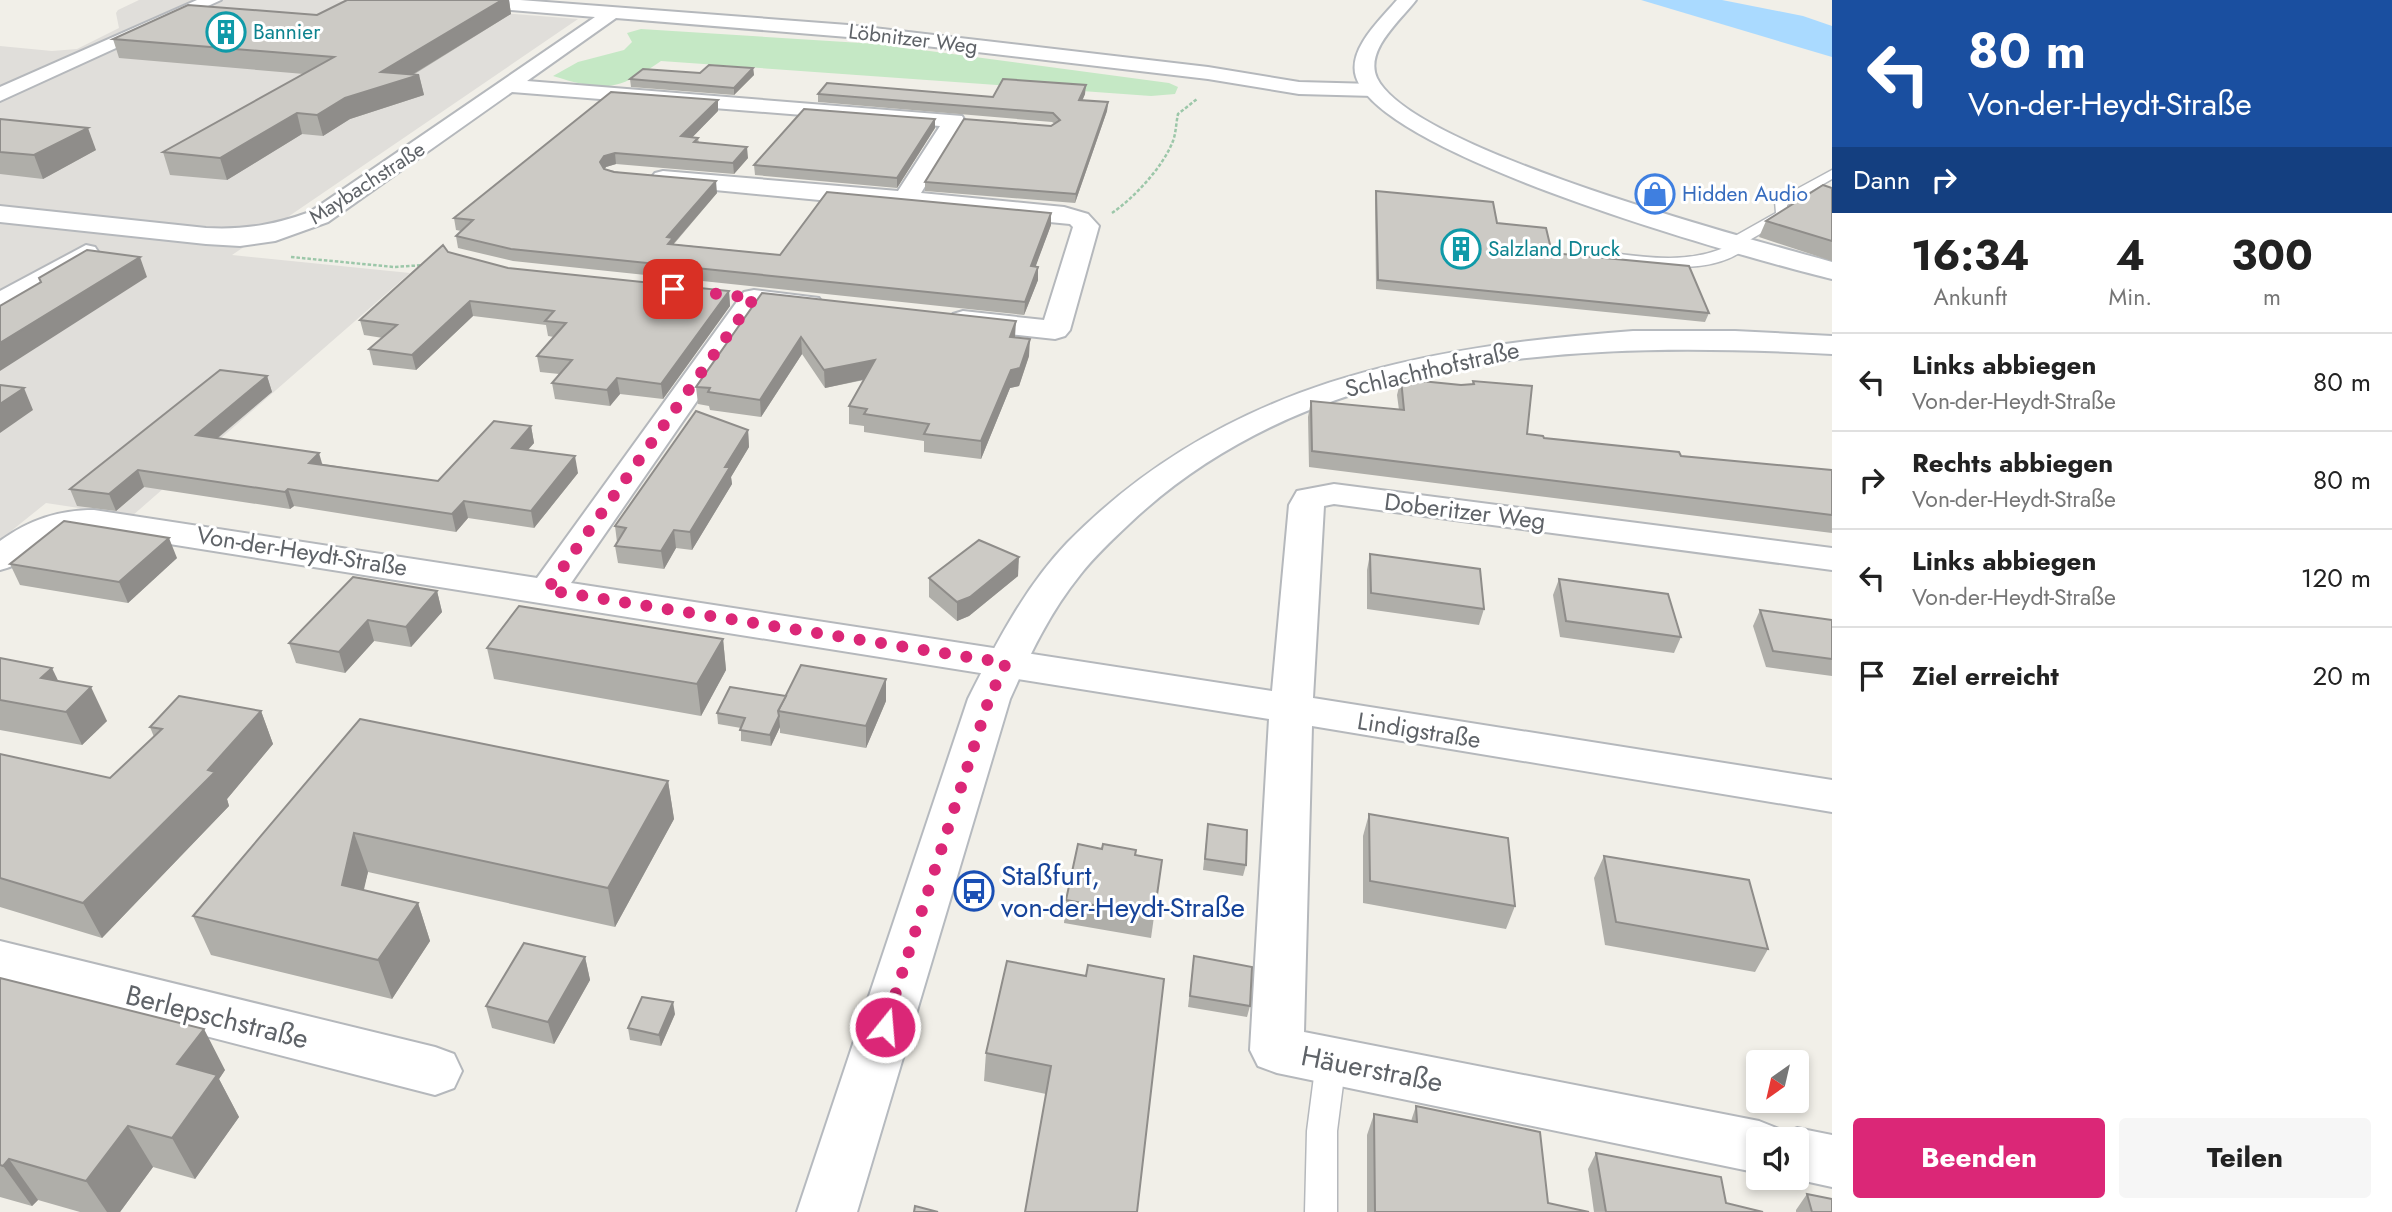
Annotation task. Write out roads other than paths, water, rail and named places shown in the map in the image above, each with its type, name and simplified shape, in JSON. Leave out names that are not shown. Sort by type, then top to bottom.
[{"type":"street","points":[[0,95],[212,0]]},
{"type":"street","name":"Löbnitzer Weg","points":[[451,0],[848,31],[1216,74],[1299,88],[1374,90]]},
{"type":"street","points":[[1399,10],[1374,41],[1365,60],[1366,77],[1374,90],[1418,126],[1467,151],[1737,244],[1832,271]]},
{"type":"street","name":"Maybachstraße","points":[[0,214],[240,238],[301,226],[374,181],[612,13]]},
{"type":"street","points":[[509,86],[961,121],[905,199]]},
{"type":"street","points":[[643,176],[1063,215],[1079,219],[1086,226],[1055,330],[943,318]]},
{"type":"street","points":[[0,303],[126,228]]},
{"type":"street","points":[[547,590],[741,297],[835,307]]},
{"type":"street","name":"Schlachthofstraße","points":[[827,1212],[981,724],[1006,663],[1026,625],[1072,561],[1124,508],[1199,452],[1239,430],[1310,400],[1402,371],[1537,346],[1686,338],[1832,345]]},
{"type":"street","name":"Doberitzer Weg","points":[[1291,710],[1307,505],[1309,498],[1317,495],[1334,494],[1832,559]]},
{"type":"street","name":"Von-der-Heydt-Straße","points":[[0,559],[30,536],[56,523],[94,521],[193,534],[1006,663]]},
{"type":"street","name":"Lindigstraße","points":[[1006,663],[1832,796]]},
{"type":"street","name":"Häuerstraße","points":[[1291,710],[1277,1050],[1746,1144]]},
{"type":"street","name":"Berlepschstraße","points":[[0,962],[435,1071]]},
{"type":"street","points":[[1809,1156],[1832,1161]]},
{"type":"lane","points":[[1586,254],[1684,264],[1716,259],[1783,215],[1780,204],[1832,174]]},
{"type":"lane","points":[[1321,1212],[1322,1131],[1331,1061]]},
{"type":"water","points":[[1641,0],[1722,0],[1803,16],[1832,26],[1832,57]]},
{"type":"place","name":"Bannier","points":[[226,32]]},
{"type":"place","name":"Hidden Audio","points":[[1655,194]]},
{"type":"place","name":"Salzland Druck","points":[[1461,249]]},
{"type":"place","name":"Staßfurt, von-der-Heydt-Straße","points":[[974,891]]}]
